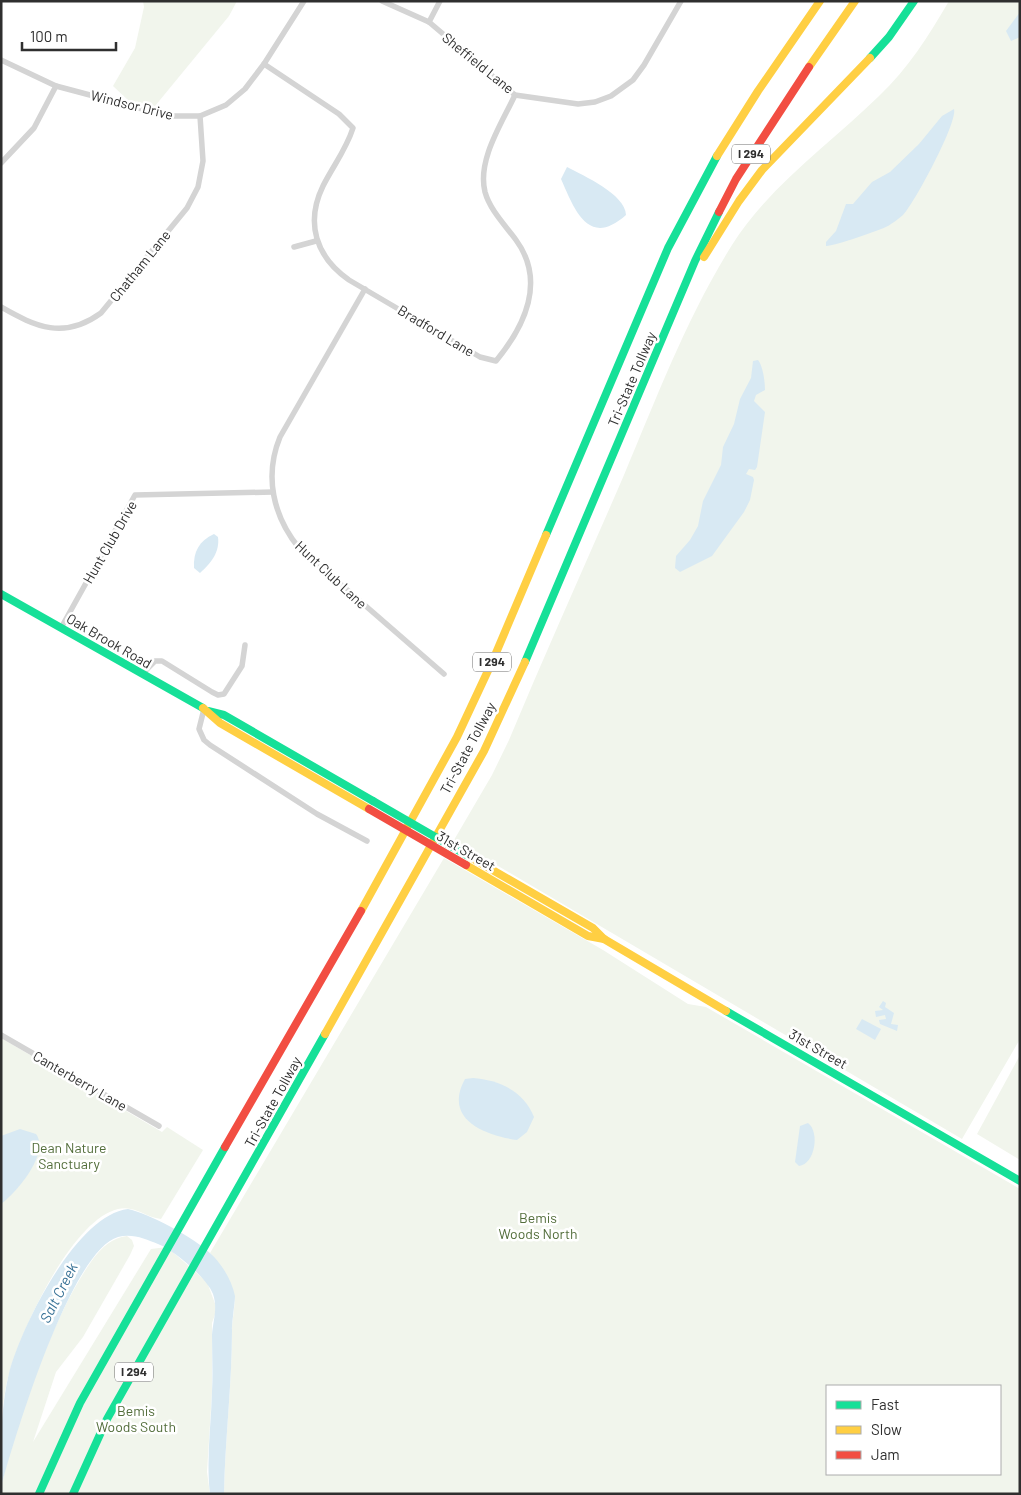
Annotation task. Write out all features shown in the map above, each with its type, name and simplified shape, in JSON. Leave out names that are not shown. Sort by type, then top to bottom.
[{"type":"main road","points":[[761,82],[811,1]]},
{"type":"main road","name":"Tri-State Tollway","points":[[39,1494],[80,1403],[162,1256],[392,856],[457,737],[497,652],[668,248],[711,164],[761,82],[820,1]]},
{"type":"main road","name":"Tri-State Tollway","points":[[74,1494],[107,1418],[212,1237],[484,751],[520,673],[695,261],[736,179],[786,100],[855,1]]},
{"type":"main road","points":[[670,320],[716,236],[749,185],[775,155],[889,38],[914,1]]},
{"type":"main road","name":"Oak Brook Road","points":[[1,594],[204,709],[220,723],[369,809]]},
{"type":"main road","name":"Oak Brook Road","points":[[204,709],[224,715],[373,801]]},
{"type":"main road","name":"31st Street","points":[[373,801],[593,928],[604,939],[1020,1181]]},
{"type":"main road","name":"31st Street","points":[[369,809],[588,936],[604,939]]},
{"type":"street","name":"Windsor Drive","points":[[1,60],[56,86],[168,116],[200,116],[219,108],[238,95],[264,64],[304,1]]},
{"type":"street","name":"Sheffield Lane","points":[[382,1],[429,22],[515,95],[578,104],[595,102],[618,92],[639,73],[681,1]]},
{"type":"street","points":[[429,22],[440,1]]},
{"type":"street","points":[[264,64],[339,114],[353,128],[347,147],[319,195],[315,215],[316,241],[294,247]]},
{"type":"street","points":[[1,163],[34,128],[56,86]]},
{"type":"street","name":"Bradford Lane","points":[[316,241],[338,271],[365,289],[480,357],[496,361],[505,350],[529,306],[531,288],[530,268],[519,244],[490,204],[485,192],[484,177],[489,153],[515,95]]},
{"type":"street","name":"Chatham Lane","points":[[1,307],[34,324],[55,329],[76,326],[101,313],[187,208],[198,187],[203,161],[200,116]]},
{"type":"street","name":"Hunt Club Lane","points":[[365,289],[280,437],[272,463],[273,492],[282,523],[299,548],[444,674]]},
{"type":"street","name":"Hunt Club Drive","points":[[61,628],[135,495],[273,492]]},
{"type":"street","points":[[142,674],[155,661],[162,661],[212,692],[218,695],[224,694],[242,666],[245,644]]},
{"type":"street","points":[[204,709],[199,729],[204,740],[210,745],[317,814],[366,841]]},
{"type":"street","name":"Canterberry Lane","points":[[1,1035],[159,1126]]},
{"type":"green space","points":[[143,1],[237,1],[229,16],[155,106],[128,100],[113,86],[135,48],[144,7]]},
{"type":"green space","points":[[949,1],[1020,1],[1020,1039],[962,1139],[454,840],[492,775],[509,740],[674,358],[716,272],[732,245],[764,204],[801,166],[890,86],[926,39]]},
{"type":"green space","name":"Bemis Woods North","points":[[444,858],[603,950],[688,1004],[706,1007],[1020,1189],[1020,1494],[224,1494],[234,1299],[233,1290],[228,1278],[210,1253]]},
{"type":"green space","name":"Dean Nature Sanctuary","points":[[1,1038],[162,1132],[167,1127],[203,1150],[161,1219],[135,1210],[118,1209],[100,1217],[83,1233],[66,1255],[50,1280],[24,1332],[6,1384],[1,1415]]},
{"type":"green space","points":[[1020,1055],[1020,1160],[977,1134]]},
{"type":"green space","name":"Bemis Woods South","points":[[127,1236],[132,1240],[134,1246],[130,1255],[83,1337],[56,1372],[33,1442],[151,1249],[167,1247],[207,1282],[217,1309],[212,1323],[212,1392],[207,1472],[210,1494],[1,1494],[4,1475],[33,1381],[67,1302],[80,1279],[100,1251],[112,1241]]},
{"type":"water","points":[[1020,12],[1020,37],[1011,41],[1006,31]]},
{"type":"water","points":[[954,109],[943,145],[909,208],[903,215],[884,228],[826,246],[826,242],[836,231],[846,204],[853,204],[872,182],[890,172],[919,144],[942,116]]},
{"type":"water","points":[[567,167],[611,193],[624,207],[626,215],[613,224],[602,228],[593,227],[585,221],[572,203],[561,179]]},
{"type":"water","points":[[758,360],[762,370],[765,390],[756,395],[754,401],[765,412],[757,467],[755,470],[749,469],[746,474],[753,477],[754,480],[750,500],[744,512],[712,556],[680,572],[675,568],[676,556],[690,540],[698,526],[703,501],[721,465],[723,447],[734,424],[740,399],[751,378],[753,361]]},
{"type":"water","points":[[214,534],[218,537],[218,548],[211,561],[200,573],[194,568],[196,552],[204,540]]},
{"type":"water","points":[[883,1001],[886,1003],[885,1007],[894,1013],[891,1024],[898,1025],[897,1031],[880,1024],[879,1020],[886,1019],[885,1015],[876,1017],[875,1011],[883,1010],[879,1007]]},
{"type":"water","points":[[862,1019],[881,1029],[875,1040],[856,1029]]},
{"type":"water","points":[[473,1078],[501,1084],[524,1100],[534,1117],[527,1132],[517,1140],[504,1138],[470,1123],[463,1115],[459,1105],[460,1093],[465,1079]]},
{"type":"water","points":[[808,1123],[814,1133],[814,1147],[809,1160],[799,1166],[795,1162],[800,1126]]},
{"type":"water","points":[[20,1129],[36,1134],[39,1142],[39,1151],[30,1172],[23,1182],[1,1204],[1,1136]]},
{"type":"water","name":"Salt Creek","points":[[128,1209],[159,1221],[204,1248],[223,1268],[234,1290],[224,1494],[210,1494],[209,1481],[212,1335],[215,1310],[213,1294],[204,1280],[189,1265],[165,1247],[139,1237],[128,1236],[118,1237],[100,1250],[81,1275],[63,1310],[31,1391],[1,1487],[2,1430],[6,1387],[15,1353],[25,1329],[38,1302],[71,1251],[89,1231],[108,1216]]},
{"type":"traffic: fast","points":[[870,58],[889,37],[914,1]]},
{"type":"traffic: fast","points":[[546,535],[668,248],[717,156]]},
{"type":"traffic: fast","points":[[525,662],[695,261],[719,212]]},
{"type":"traffic: fast","points":[[1,594],[203,708]]},
{"type":"traffic: fast","points":[[208,711],[224,715],[373,801]]},
{"type":"traffic: fast","points":[[373,801],[470,857]]},
{"type":"traffic: fast","points":[[726,1011],[1020,1181]]},
{"type":"traffic: fast","points":[[73,1494],[107,1419],[325,1034]]},
{"type":"traffic: fast","points":[[39,1494],[80,1403],[225,1147]]},
{"type":"traffic: slow","points":[[717,156],[758,91],[820,1]]},
{"type":"traffic: slow","points":[[809,67],[855,1]]},
{"type":"traffic: slow","points":[[704,257],[739,201],[762,170],[870,58]]},
{"type":"traffic: slow","points":[[361,911],[457,737],[493,660],[546,535]]},
{"type":"traffic: slow","points":[[325,1034],[484,751],[525,662]]},
{"type":"traffic: slow","points":[[203,708],[220,723],[369,809]]},
{"type":"traffic: slow","points":[[470,857],[593,928],[604,939],[726,1011]]},
{"type":"traffic: slow","points":[[466,865],[588,936],[604,939]]},
{"type":"traffic: jam","points":[[719,212],[736,179],[809,67]]},
{"type":"traffic: jam","points":[[369,809],[466,865]]},
{"type":"traffic: jam","points":[[225,1147],[361,911]]}]
